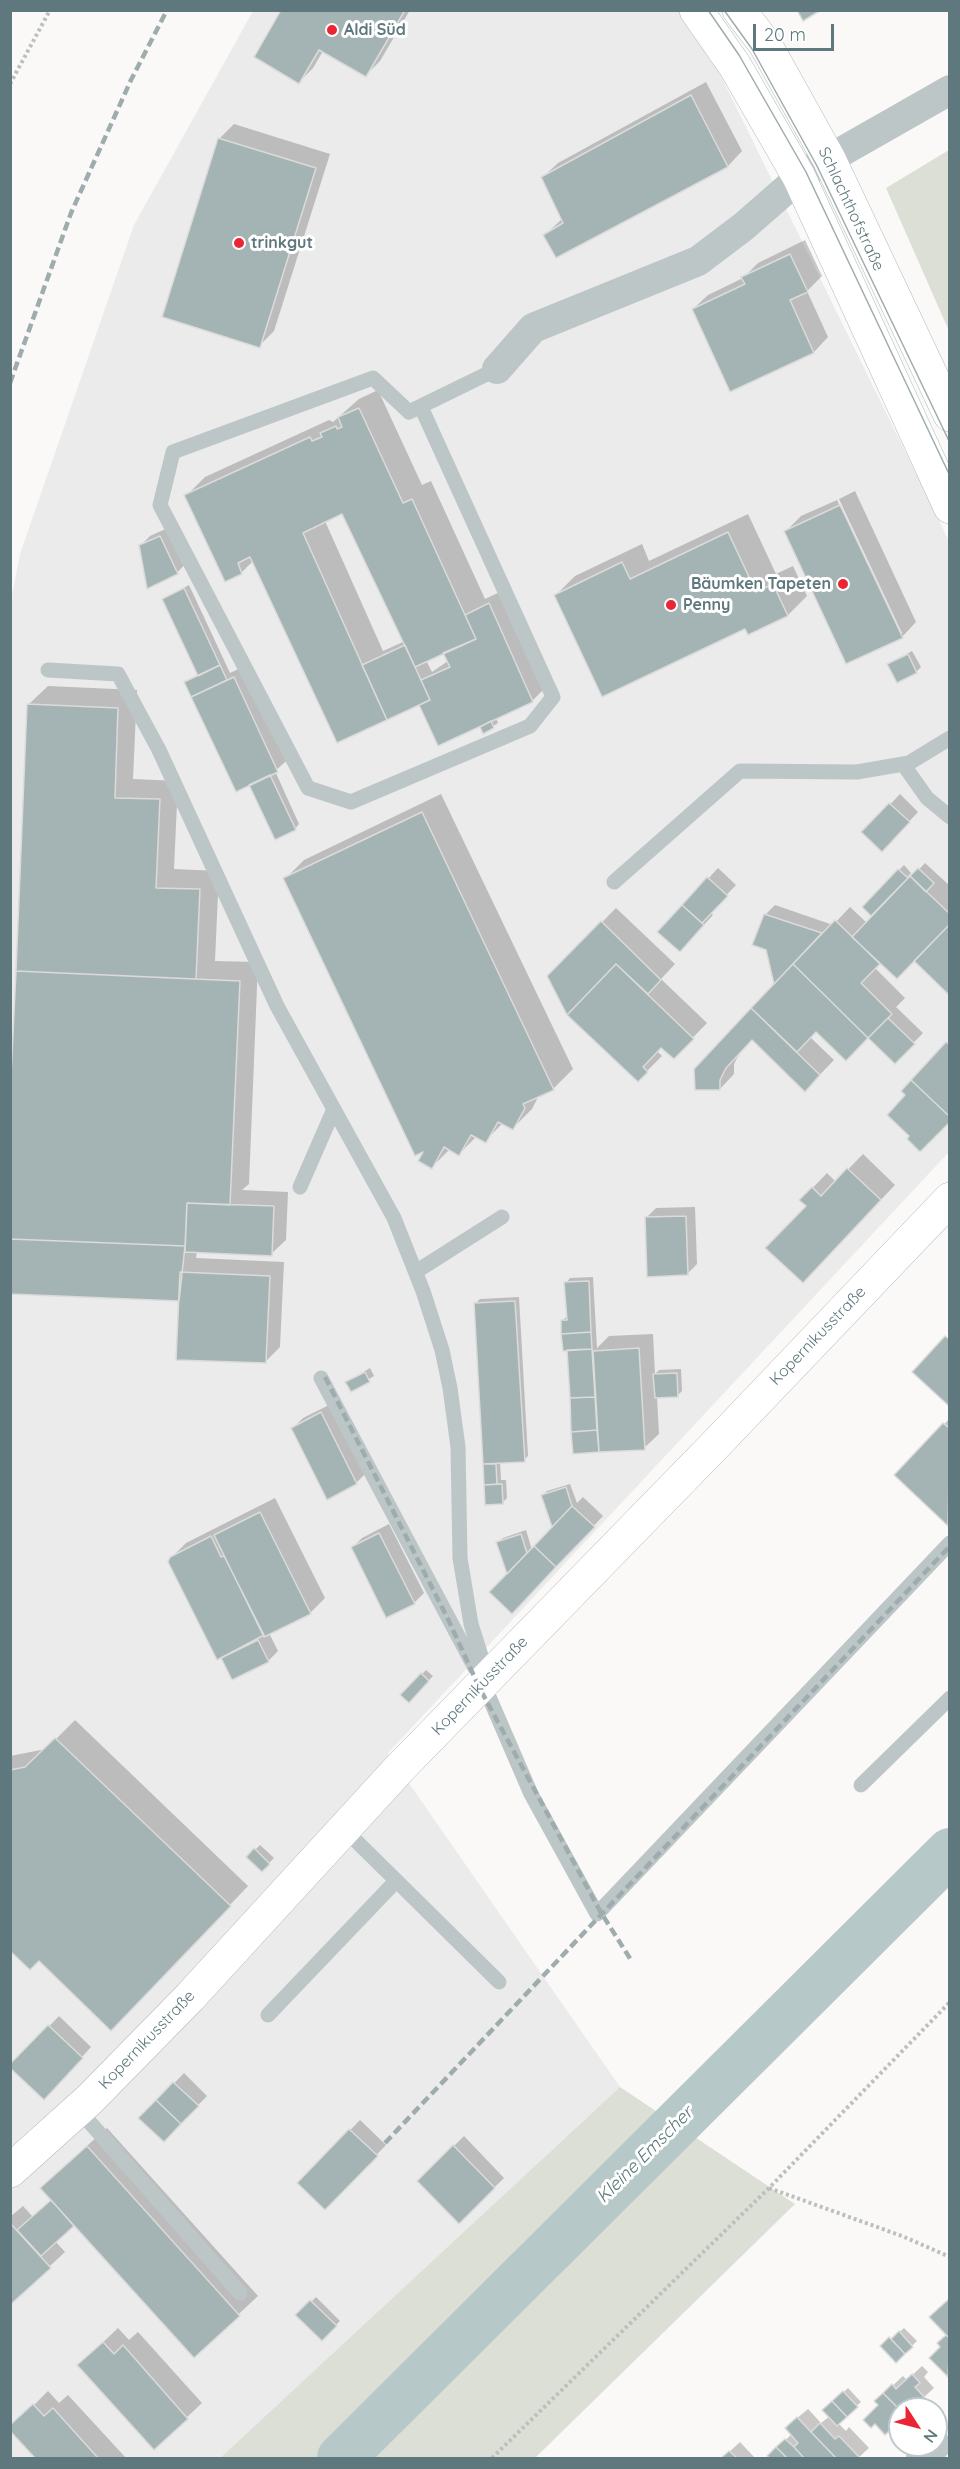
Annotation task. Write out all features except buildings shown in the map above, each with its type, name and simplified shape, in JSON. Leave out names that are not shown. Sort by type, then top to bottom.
[{"type":"street","name":"Schlachthofstraße","points":[[696,10],[735,66],[815,167],[950,416]]},
{"type":"street","name":"Schlachthofstraße","points":[[739,10],[765,44],[950,507]]},
{"type":"street","points":[[815,167],[950,90]]},
{"type":"street","name":"Schlachthofstraße","points":[[496,369],[533,328],[698,261],[815,167]]},
{"type":"street","name":"Kopernikusstraße","points":[[10,2171],[78,2109],[190,1997],[344,1829],[950,1199]]},
{"type":"lane","points":[[421,407],[553,698],[530,726],[351,802],[308,788],[159,505],[173,452],[373,378],[409,412],[496,369]]},
{"type":"lane","points":[[48,670],[118,674],[159,750],[277,1006],[394,1218],[417,1271],[442,1350],[450,1388],[458,1447],[460,1558],[471,1624],[486,1680],[531,1794],[597,1914],[950,1543]]},
{"type":"lane","points":[[614,882],[740,771],[857,772],[903,764],[950,738]]},
{"type":"lane","points":[[903,764],[927,798],[950,817]]},
{"type":"lane","points":[[300,1186],[334,1108]]},
{"type":"lane","points":[[417,1271],[502,1216]]},
{"type":"lane","points":[[321,1378],[486,1680]]},
{"type":"lane","points":[[861,1785],[950,1698]]},
{"type":"lane","points":[[344,1829],[499,1982]]},
{"type":"lane","points":[[268,2014],[396,1881]]},
{"type":"lane","points":[[78,2109],[240,2293]]},
{"type":"path","points":[[10,84],[50,10]]},
{"type":"path","points":[[492,2458],[769,2188],[950,2002]]},
{"type":"path","points":[[769,2188],[902,2236],[950,2257]]},
{"type":"shaded area","points":[[253,11],[689,11],[949,541],[949,1152],[388,1753],[620,2087],[220,2458],[11,2458],[10,606],[20,554],[134,225]]},
{"type":"shaded area","points":[[949,150],[949,331],[886,188]]},
{"type":"shaded area","points":[[620,2087],[795,2204],[535,2458],[220,2458]]},
{"type":"waterway","name":"Kleine Emscher","points":[[341,2458],[950,1852]]},
{"type":"tram line","points":[[708,10],[739,55],[806,172],[950,476]]},
{"type":"tram line","points":[[724,10],[752,49],[817,166],[950,443]]},
{"type":"railway","points":[[10,383],[71,213],[131,80],[167,10]]},
{"type":"railway","points":[[325,1377],[448,1619],[479,1687],[600,1911],[631,1960]]},
{"type":"railway","points":[[385,2143],[950,1546]]},
{"type":"place","name":"Aldi Süd","points":[[332,30]]},
{"type":"place","name":"trinkgut","points":[[239,243]]},
{"type":"place","name":"Bäumken Tapeten","points":[[843,584]]},
{"type":"place","name":"Penny","points":[[671,605]]}]
